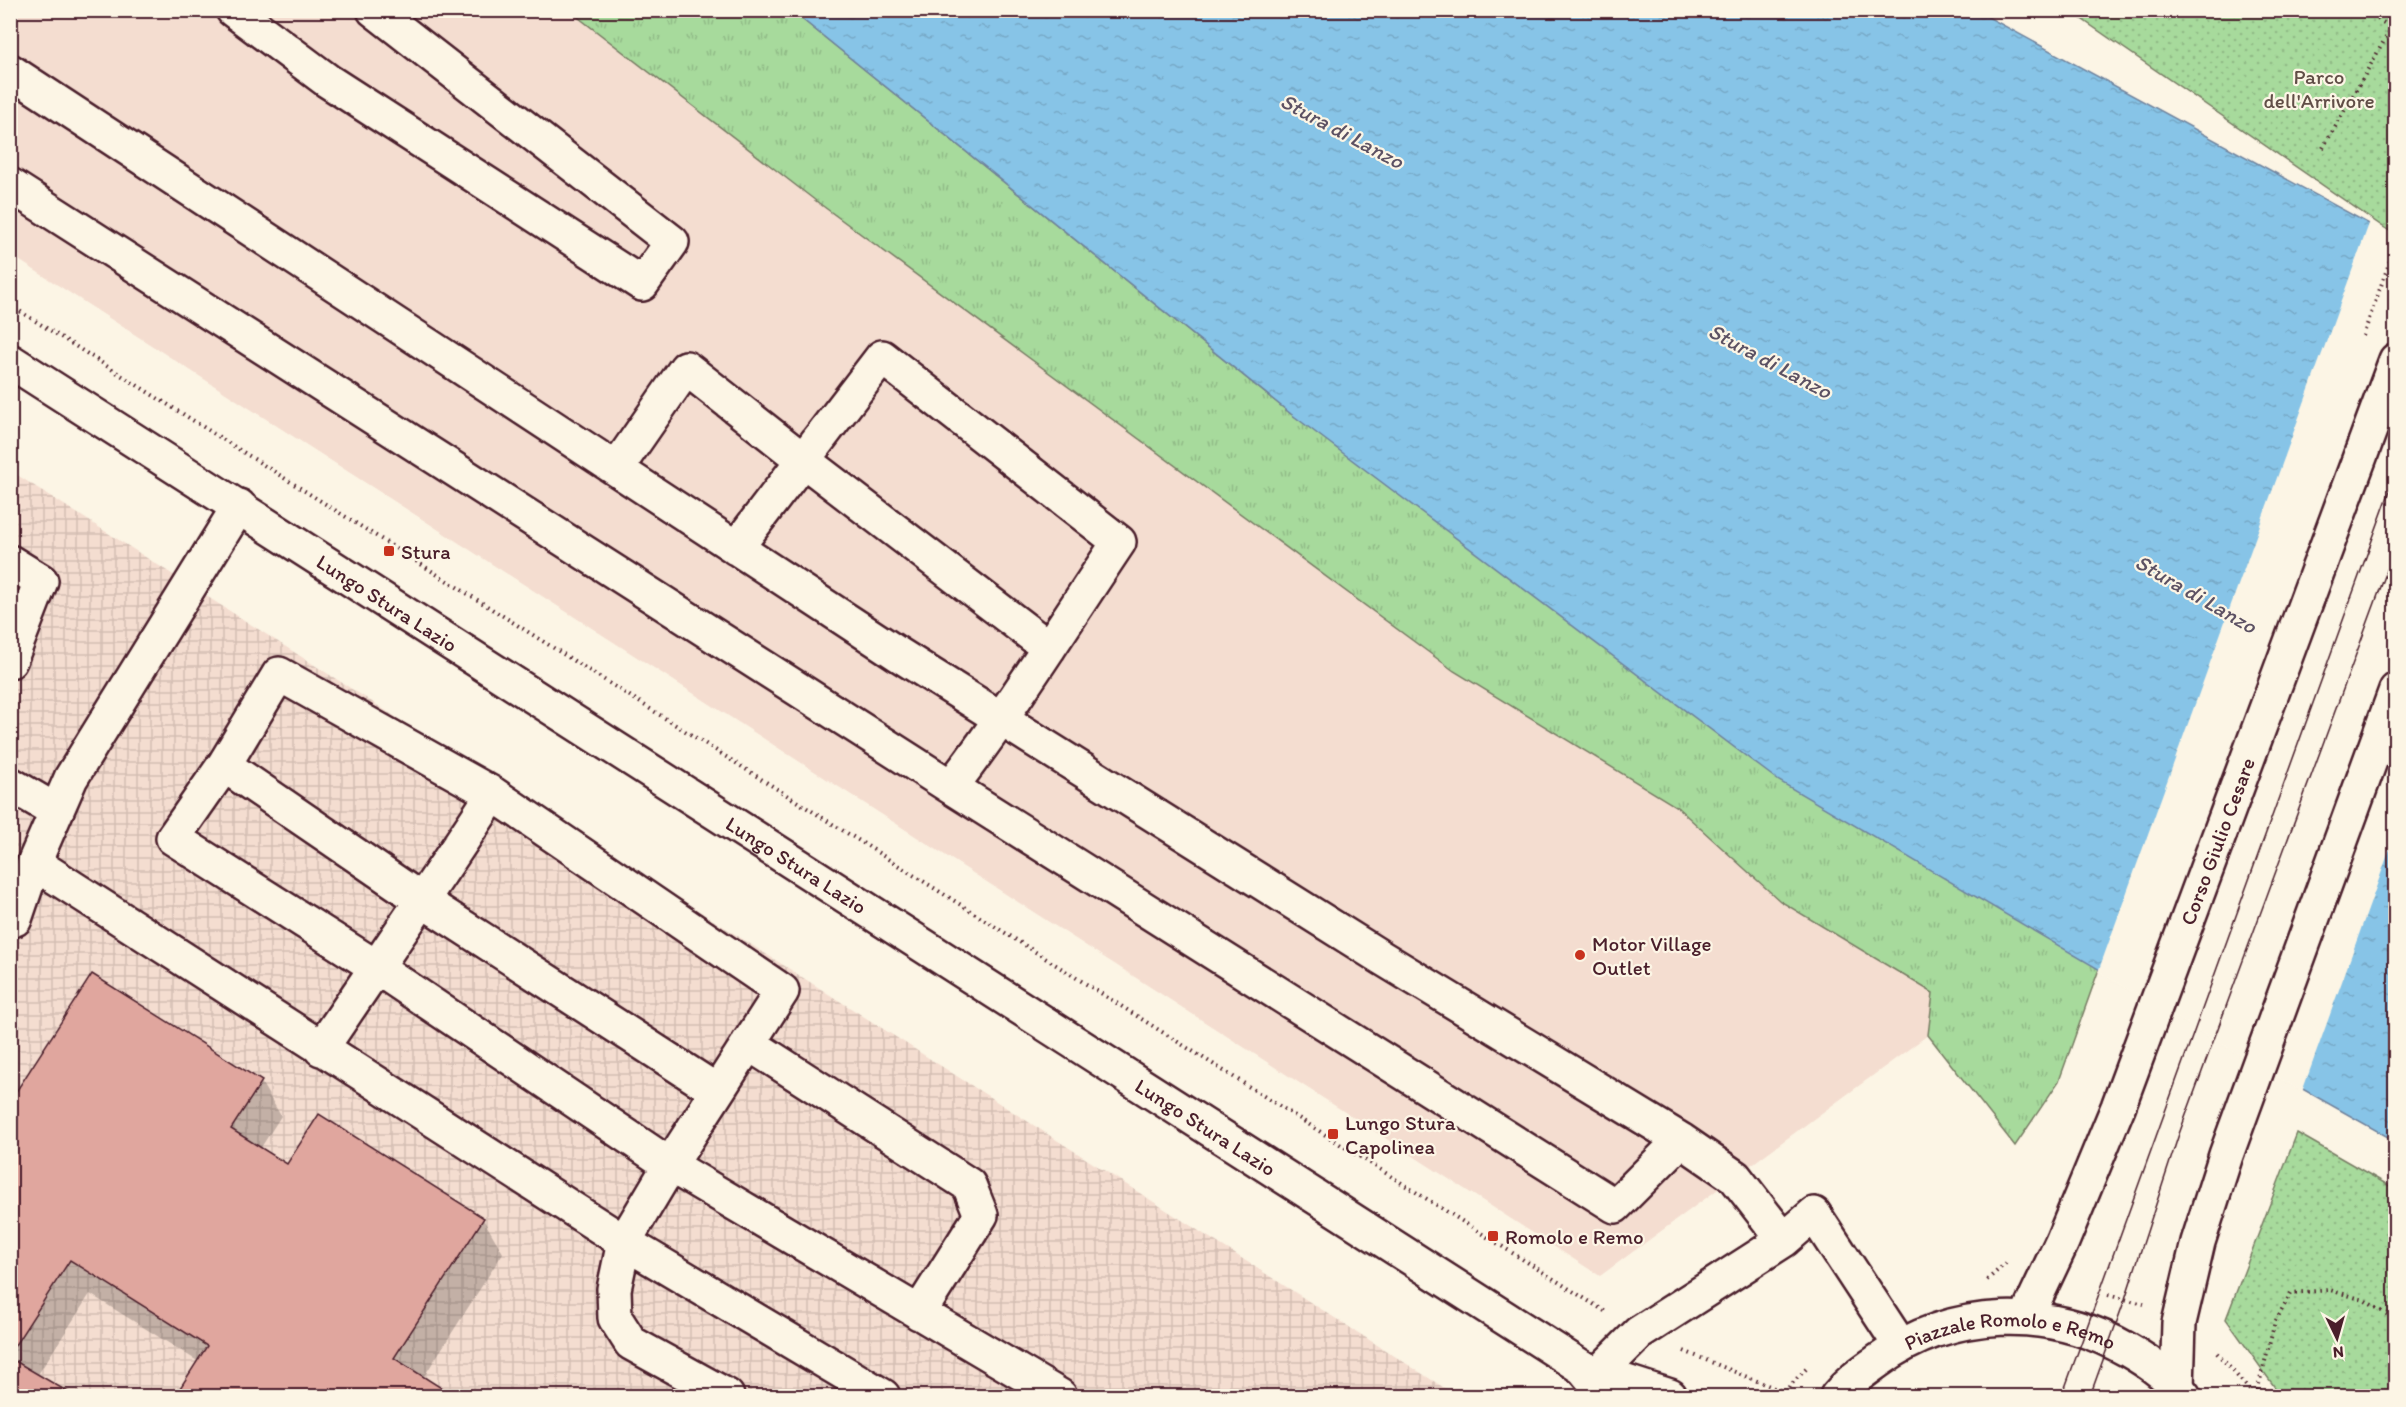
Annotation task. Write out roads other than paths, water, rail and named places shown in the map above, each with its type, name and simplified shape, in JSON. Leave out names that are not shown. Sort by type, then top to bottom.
[{"type":"main road","points":[[233,10],[328,81],[642,284],[672,242],[374,10]]},
{"type":"main road","points":[[10,71],[736,548],[1002,719],[1383,958],[1681,1140],[1735,1177],[1784,1240]]},
{"type":"main road","points":[[10,185],[951,787],[1615,1206],[1681,1140]]},
{"type":"main road","points":[[736,548],[882,357],[1119,542],[1002,719],[951,787]]},
{"type":"main road","name":"Corso Giulio Cesare","points":[[2026,1318],[2062,1242],[2118,1107],[2396,360]]},
{"type":"main road","name":"Lungo Stura Lazio","points":[[10,361],[1596,1379],[1670,1396]]},
{"type":"main road","points":[[616,469],[686,368],[1049,648]]},
{"type":"main road","points":[[10,921],[15,919],[33,863],[71,778],[239,506]]},
{"type":"main road","points":[[10,562],[40,581],[10,661]]},
{"type":"main road","points":[[727,1396],[631,1343],[615,1318],[614,1289],[624,1242],[670,1165],[782,991],[493,794],[279,674],[224,765],[173,838],[376,967],[670,1165],[1060,1396]]},
{"type":"main road","points":[[2181,1392],[2179,1323],[2187,1285],[2226,1155],[2396,690]]},
{"type":"main road","points":[[224,765],[423,901],[717,1091]]},
{"type":"main road","points":[[10,784],[56,811]]},
{"type":"main road","points":[[321,1050],[493,794]]},
{"type":"main road","points":[[33,863],[321,1050],[624,1242],[883,1396]]},
{"type":"main road","points":[[748,1043],[969,1185],[981,1215],[919,1312]]},
{"type":"main road","points":[[1596,1379],[1639,1333],[1784,1240],[1814,1214],[1900,1345]]},
{"type":"main road","name":"Piazzale Romolo e Remo","points":[[1837,1396],[1848,1382],[1900,1345],[1940,1328],[1983,1319],[2026,1318],[2085,1330],[2111,1340],[2146,1361],[2181,1392]]},
{"type":"water","name":"Stura di Lanzo","points":[[792,11],[1977,11],[2395,238],[2395,1141],[2299,1087],[1779,781],[1291,414]]},
{"type":"tram line","points":[[2062,1396],[2396,474]]},
{"type":"tram line","points":[[2090,1396],[2125,1299],[2179,1134],[2396,546]]},
{"type":"place","name":"Stura","points":[[389,551]]},
{"type":"place","name":"Motor Village Outlet","points":[[1580,955]]},
{"type":"place","name":"Lungo Stura Capolinea","points":[[1333,1134]]},
{"type":"place","name":"Romolo e Remo","points":[[1493,1236]]},
{"type":"park label","name":"Parco dell'Arrivore","points":[[2319,88]]}]
